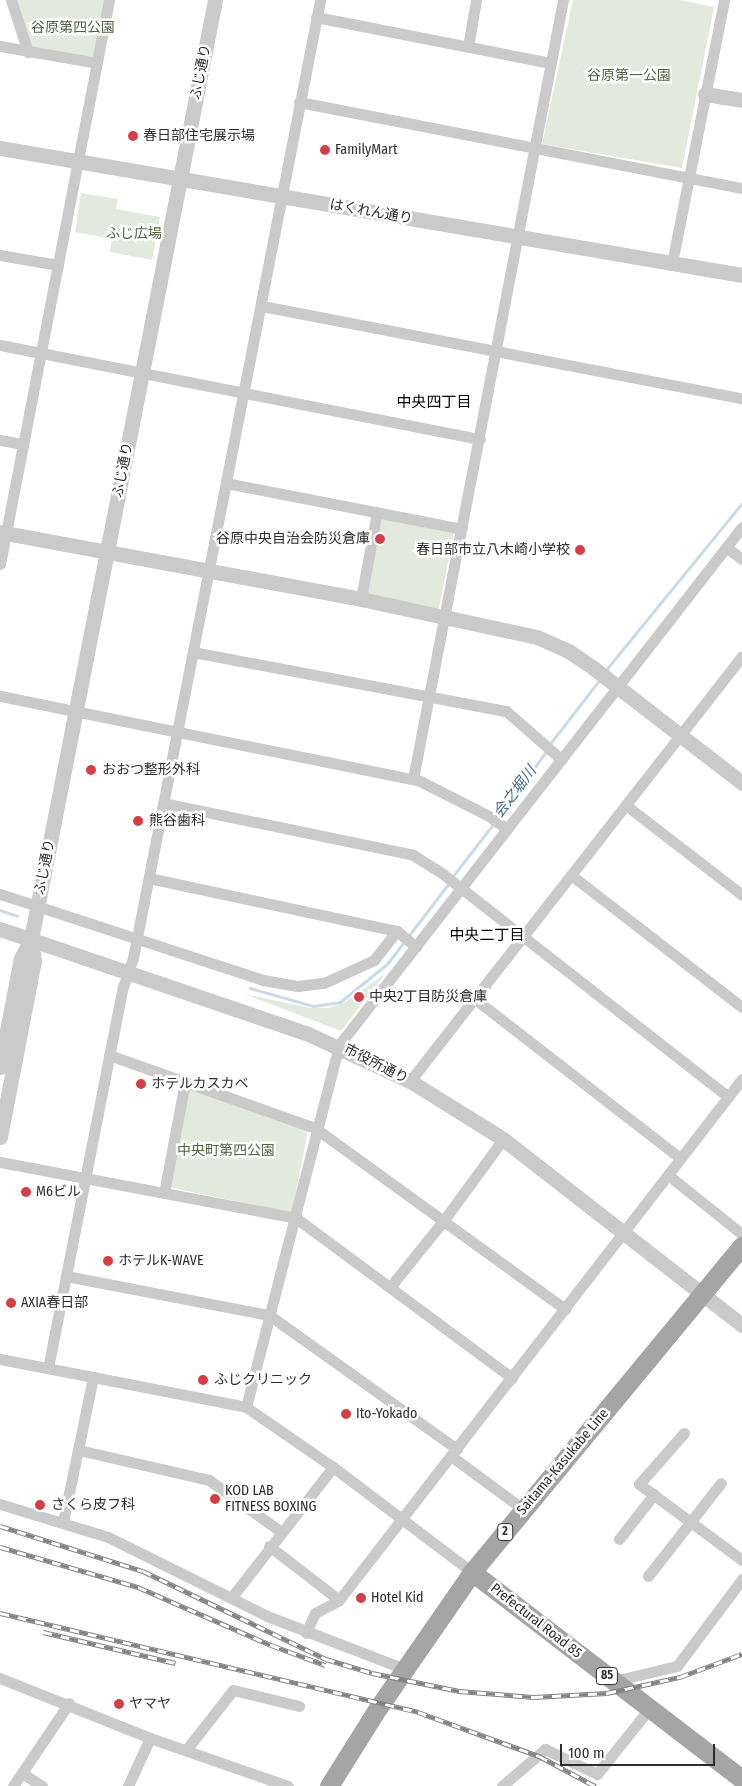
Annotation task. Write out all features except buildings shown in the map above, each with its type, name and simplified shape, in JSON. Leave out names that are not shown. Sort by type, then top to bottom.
[{"type":"main road","name":"Saitama-Kasukabe Line","points":[[330,1786],[405,1669],[472,1572],[742,1246]]},
{"type":"main road","name":"Prefectural Road 85","points":[[472,1572],[614,1681],[648,1710],[742,1779]]},
{"type":"street","points":[[11,0],[28,52]]},
{"type":"street","points":[[0,564],[3,533],[58,265],[109,0]]},
{"type":"street","name":"ふじ通り","points":[[0,1137],[34,962],[32,936],[215,0]]},
{"type":"street","points":[[48,1368],[109,1055],[131,965],[149,878],[162,803],[262,306],[299,102],[320,0]]},
{"type":"street","points":[[468,47],[476,0]]},
{"type":"street","points":[[413,780],[563,0]]},
{"type":"street","points":[[672,263],[706,94],[722,0]]},
{"type":"street","points":[[316,17],[551,63]]},
{"type":"street","points":[[0,46],[97,63]]},
{"type":"street","points":[[706,94],[742,100]]},
{"type":"street","points":[[299,102],[742,188]]},
{"type":"street","name":"はくれん通り","points":[[0,148],[742,275]]},
{"type":"street","points":[[0,255],[58,265]]},
{"type":"street","points":[[262,306],[495,349],[742,398]]},
{"type":"street","points":[[0,345],[480,439]]},
{"type":"street","points":[[0,440],[22,444]]},
{"type":"street","points":[[226,483],[462,528]]},
{"type":"street","points":[[361,599],[377,512]]},
{"type":"street","points":[[246,1407],[269,1314],[296,1218],[315,1128],[339,1045],[614,684],[742,527]]},
{"type":"street","points":[[3,533],[361,599],[537,637],[570,652],[592,667],[742,783]]},
{"type":"street","points":[[726,547],[742,559]]},
{"type":"street","points":[[193,652],[506,711],[559,757]]},
{"type":"street","points":[[410,1080],[627,806],[680,735],[740,664]]},
{"type":"street","points":[[0,696],[177,730],[413,780],[489,816],[505,828]]},
{"type":"street","points":[[162,803],[413,855],[443,874],[728,1097]]},
{"type":"street","points":[[627,806],[742,895]]},
{"type":"street","points":[[571,875],[742,1007]]},
{"type":"street","points":[[149,878],[399,933],[414,945]]},
{"type":"street","points":[[0,894],[37,910],[136,942],[263,980],[298,986],[324,983],[374,960],[399,933]]},
{"type":"street","name":"市役所通り","points":[[0,929],[32,936],[131,965],[339,1045],[410,1080],[503,1139],[742,1325]]},
{"type":"street","name":"ふじ通り","points":[[0,1067],[21,958],[32,936]]},
{"type":"street","points":[[475,999],[680,1158]]},
{"type":"street","points":[[109,1055],[315,1128],[565,1309]]},
{"type":"street","points":[[306,1633],[315,1613],[340,1600],[742,1079]]},
{"type":"street","points":[[164,1193],[185,1082]]},
{"type":"street","points":[[390,1287],[444,1220],[503,1139]]},
{"type":"street","points":[[0,1162],[296,1218],[512,1378]]},
{"type":"street","points":[[668,1175],[742,1234]]},
{"type":"street","points":[[66,1276],[269,1314],[454,1453],[523,1509]]},
{"type":"street","points":[[0,1359],[246,1407],[333,1467],[472,1572]]},
{"type":"street","points":[[63,1522],[93,1377]]},
{"type":"street","points":[[684,1433],[639,1484],[742,1560]]},
{"type":"street","points":[[79,1450],[209,1480],[280,1531]]},
{"type":"street","points":[[231,1598],[280,1531],[333,1467]]},
{"type":"street","points":[[648,1576],[721,1483]]},
{"type":"street","points":[[619,1539],[654,1494]]},
{"type":"street","points":[[0,1504],[108,1537],[306,1633],[405,1669]]},
{"type":"street","points":[[269,1546],[340,1600]]},
{"type":"street","points":[[614,1681],[677,1666],[742,1579]]},
{"type":"street","points":[[0,1678],[150,1738],[288,1786]]},
{"type":"street","points":[[186,1750],[233,1690],[299,1706]]},
{"type":"street","points":[[13,1786],[69,1704]]},
{"type":"street","points":[[502,1786],[545,1749],[597,1774],[648,1710]]},
{"type":"street","points":[[128,1786],[150,1738]]},
{"type":"street","points":[[22,1773],[42,1786]]},
{"type":"green space","name":"谷原第四公園","points":[[14,0],[106,0],[94,58],[30,49]]},
{"type":"green space","name":"谷原第一公園","points":[[573,0],[680,0],[714,7],[682,168],[542,144]]},
{"type":"green space","name":"ふじ広場","points":[[81,193],[118,199],[116,209],[160,217],[152,260],[110,252],[112,239],[75,232]]},
{"type":"green space","points":[[382,519],[454,533],[439,609],[367,595]]},
{"type":"green space","points":[[385,974],[341,1031],[244,994],[310,1008],[328,1008],[342,1004]]},
{"type":"green space","name":"中央町第四公園","points":[[187,1085],[308,1130],[292,1213],[168,1187]]},
{"type":"waterway","name":"会之堀川","points":[[605,671],[742,503]]},
{"type":"waterway","name":"会之堀川","points":[[549,745],[600,679]]},
{"type":"waterway","name":"会之堀川","points":[[498,818],[547,750]]},
{"type":"waterway","name":"会之堀川","points":[[452,877],[494,823]]},
{"type":"waterway","name":"会之堀川","points":[[250,988],[313,1006],[340,1002],[387,964],[449,883]]},
{"type":"waterway","name":"会之堀川","points":[[0,910],[17,916]]},
{"type":"railway","points":[[0,1526],[143,1571],[326,1659],[372,1673],[459,1691],[534,1697],[607,1693],[680,1677],[742,1654]]},
{"type":"railway","points":[[0,1547],[138,1587],[271,1645],[325,1665]]},
{"type":"railway","points":[[0,1613],[418,1712],[539,1756],[595,1786]]},
{"type":"railway","points":[[43,1632],[175,1663]]},
{"type":"place","name":"春日部住宅展示場","points":[[133,136]]},
{"type":"place","name":"FamilyMart","points":[[325,150]]},
{"type":"place","name":"谷原中央自治会防災倉庫","points":[[380,539]]},
{"type":"place","name":"春日部市立八木崎小学校","points":[[580,550]]},
{"type":"place","name":"おおつ整形外科","points":[[91,770]]},
{"type":"place","name":"熊谷歯科","points":[[138,821]]},
{"type":"place","name":"中央2丁目防災倉庫","points":[[359,997]]},
{"type":"place","name":"ホテルカスカベ","points":[[141,1084]]},
{"type":"place","name":"M6ビル","points":[[26,1192]]},
{"type":"place","name":"ホテルK-WAVE","points":[[108,1261]]},
{"type":"place","name":"AXIA春日部","points":[[11,1303]]},
{"type":"place","name":"ふじクリニック","points":[[203,1380]]},
{"type":"place","name":"Ito-Yokado","points":[[346,1414]]},
{"type":"place","name":"KOD LAB FITNESS BOXING","points":[[215,1499]]},
{"type":"place","name":"さくら皮フ科","points":[[40,1505]]},
{"type":"place","name":"Hotel Kid","points":[[361,1598]]},
{"type":"place","name":"ヤマヤ","points":[[119,1704]]},
{"type":"district","name":"中央四丁目","points":[[434,403]]},
{"type":"district","name":"中央二丁目","points":[[487,936]]}]
